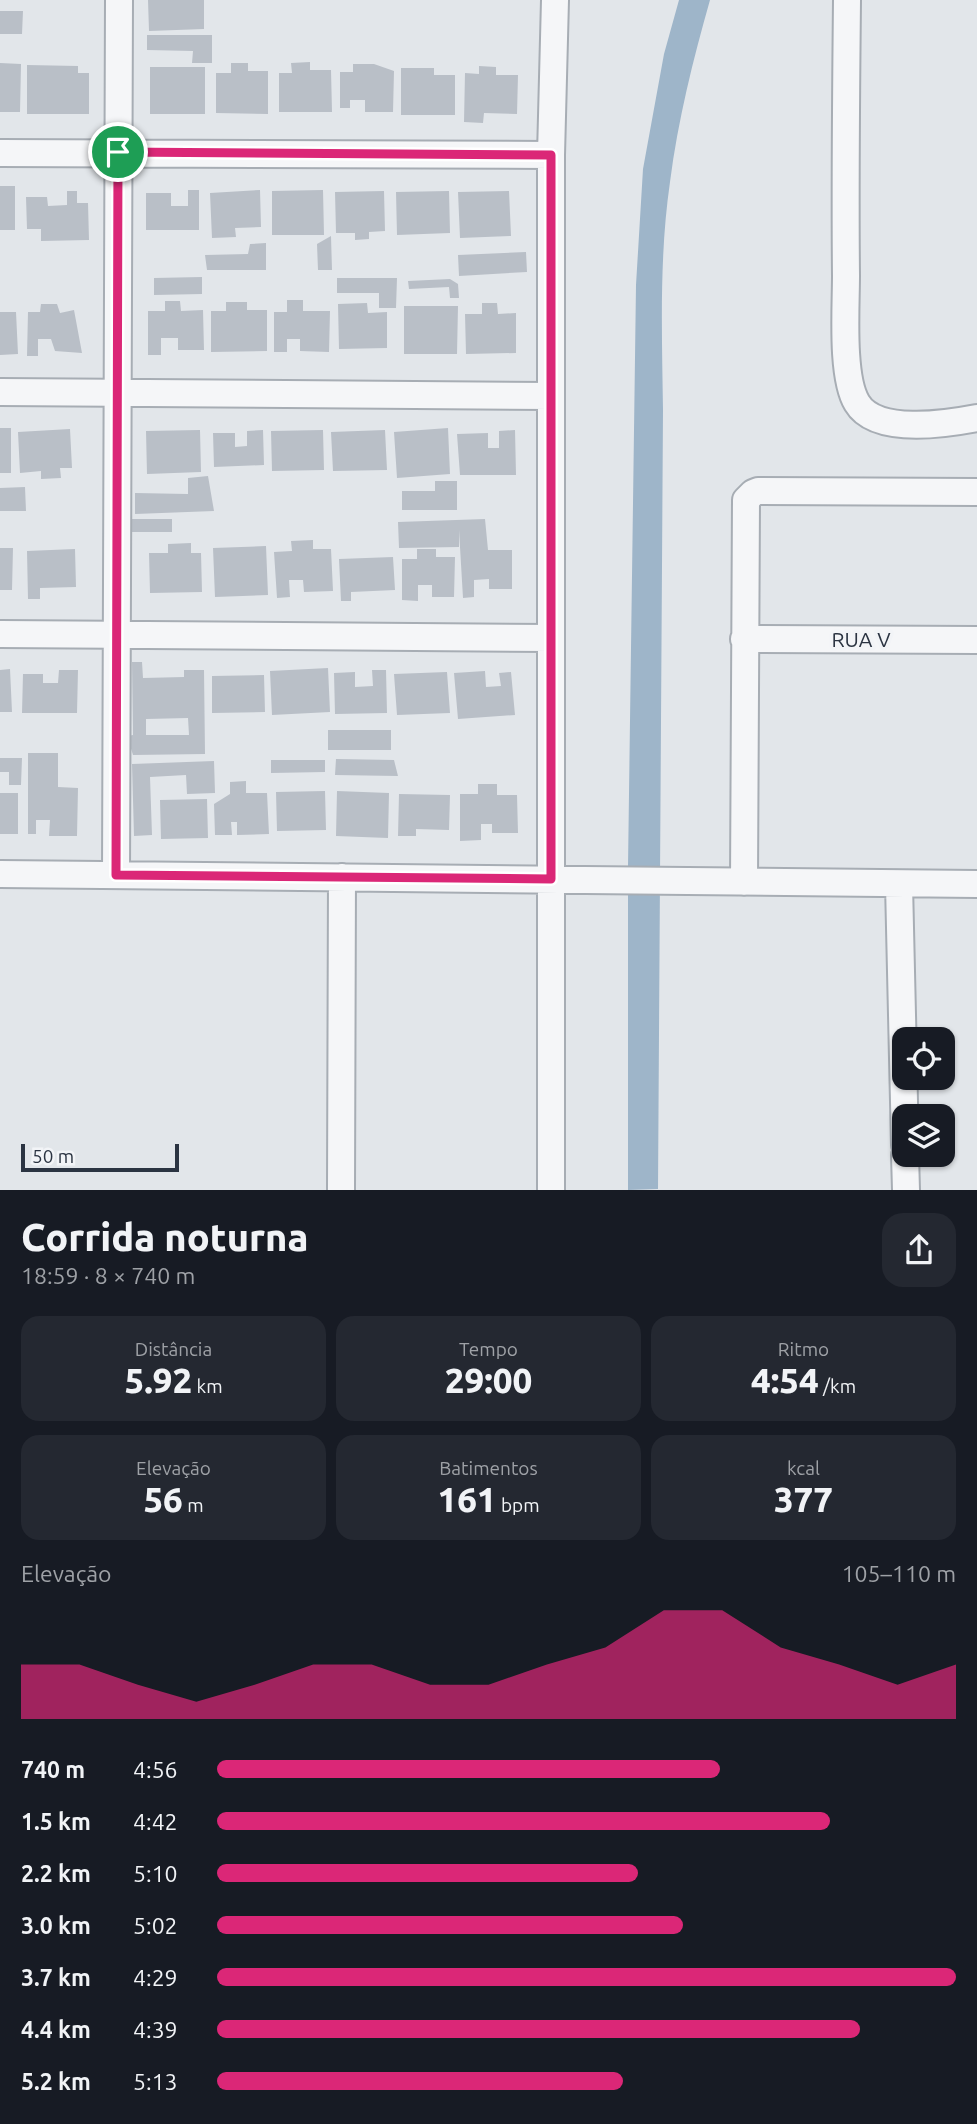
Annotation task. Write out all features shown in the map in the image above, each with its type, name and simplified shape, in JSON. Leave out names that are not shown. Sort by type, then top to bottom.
[{"type":"street","points":[[116,875],[118,0]]},
{"type":"street","points":[[551,1189],[551,155],[555,0]]},
{"type":"street","points":[[847,0],[846,306],[850,386],[857,403],[867,414],[884,421],[905,425],[977,418]]},
{"type":"street","points":[[0,153],[551,155]]},
{"type":"street","points":[[0,392],[551,396]]},
{"type":"street","points":[[744,882],[744,505],[753,493],[977,492]]},
{"type":"street","points":[[0,634],[551,638]]},
{"type":"street","name":"RUA V","points":[[744,639],[977,640]]},
{"type":"street","points":[[0,874],[977,884]]},
{"type":"street","points":[[341,1189],[342,877]]},
{"type":"street","points":[[899,884],[904,1104]]},
{"type":"street","points":[[905,1167],[906,1189]]},
{"type":"water","points":[[679,0],[710,0],[677,136],[666,210],[663,268],[658,1189],[628,1190],[628,867],[636,285],[643,169],[664,54]]},
{"type":"building","points":[[148,0],[204,0],[204,29],[149,31]]},
{"type":"building","points":[[0,11],[23,11],[22,34],[0,34]]},
{"type":"building","points":[[147,35],[212,35],[212,63],[192,63],[193,51],[147,50]]},
{"type":"building","points":[[310,62],[310,70],[331,70],[332,112],[279,112],[279,73],[292,73],[291,63]]},
{"type":"building","points":[[0,63],[21,64],[20,112],[0,112]]},
{"type":"building","points":[[231,63],[248,63],[248,71],[268,71],[268,114],[216,113],[216,73],[231,73]]},
{"type":"building","points":[[353,64],[374,64],[394,71],[393,112],[365,112],[365,100],[350,100],[350,108],[340,108],[340,72],[353,72]]},
{"type":"building","points":[[27,65],[78,66],[78,73],[89,73],[89,114],[27,114]]},
{"type":"building","points":[[479,66],[496,67],[496,75],[518,75],[517,114],[484,113],[483,123],[464,122],[465,73],[479,74]]},
{"type":"building","points":[[150,67],[205,67],[205,114],[150,114]]},
{"type":"building","points":[[401,68],[434,68],[434,75],[455,75],[455,115],[401,115]]},
{"type":"building","points":[[0,186],[15,186],[15,230],[0,230]]},
{"type":"building","points":[[188,190],[199,190],[199,230],[146,230],[146,193],[171,193],[171,206],[188,206]]},
{"type":"building","points":[[260,190],[261,227],[235,228],[236,237],[212,238],[210,193]]},
{"type":"building","points":[[323,190],[324,235],[272,235],[272,191]]},
{"type":"building","points":[[67,191],[77,191],[77,203],[88,203],[89,240],[41,241],[41,229],[27,229],[26,197],[47,197],[48,206],[67,205]]},
{"type":"building","points":[[384,191],[385,231],[369,232],[369,239],[355,240],[355,233],[336,233],[335,192]]},
{"type":"building","points":[[449,191],[450,233],[397,235],[396,192]]},
{"type":"building","points":[[509,191],[511,236],[460,238],[458,192]]},
{"type":"building","points":[[331,236],[332,270],[318,270],[317,244]]},
{"type":"building","points":[[266,243],[266,270],[207,270],[205,255],[248,254],[250,244]]},
{"type":"building","points":[[526,252],[527,272],[459,276],[458,255]]},
{"type":"building","points":[[202,277],[202,294],[154,295],[154,278]]},
{"type":"building","points":[[337,278],[397,278],[396,308],[379,308],[379,293],[337,293]]},
{"type":"building","points":[[450,279],[458,284],[459,298],[450,298],[449,287],[409,289],[408,281]]},
{"type":"building","points":[[287,300],[303,300],[303,311],[330,311],[329,352],[300,351],[300,339],[287,339],[287,352],[274,352],[274,312],[287,312]]},
{"type":"building","points":[[165,301],[180,301],[181,311],[203,310],[204,350],[178,350],[178,338],[161,338],[161,355],[148,355],[148,311],[165,311]]},
{"type":"building","points":[[226,302],[247,302],[247,310],[267,310],[267,351],[211,352],[211,311],[226,311]]},
{"type":"building","points":[[367,303],[368,313],[387,312],[387,348],[339,349],[338,304]]},
{"type":"building","points":[[482,303],[497,303],[498,314],[516,313],[516,353],[466,354],[465,314],[482,314]]},
{"type":"building","points":[[41,304],[57,304],[60,313],[74,310],[82,353],[55,351],[51,339],[38,339],[38,356],[27,356],[28,312],[40,312]]},
{"type":"building","points":[[404,306],[458,306],[457,354],[404,354]]},
{"type":"building","points":[[0,312],[16,312],[18,354],[0,355]]},
{"type":"building","points":[[0,428],[11,428],[11,473],[0,473]]},
{"type":"building","points":[[448,428],[450,474],[397,478],[394,432]]},
{"type":"building","points":[[70,429],[72,468],[60,468],[61,478],[41,479],[41,471],[20,473],[18,432]]},
{"type":"building","points":[[200,430],[201,472],[147,474],[146,431]]},
{"type":"building","points":[[263,430],[264,465],[214,467],[213,433],[235,433],[235,447],[247,446],[247,431]]},
{"type":"building","points":[[323,430],[324,470],[272,471],[271,431]]},
{"type":"building","points":[[385,430],[387,470],[333,471],[331,432]]},
{"type":"building","points":[[515,430],[516,475],[460,475],[457,434],[488,433],[488,448],[499,448],[499,431]]},
{"type":"building","points":[[208,476],[214,511],[135,514],[135,493],[188,494],[188,478]]},
{"type":"building","points":[[435,481],[457,481],[457,510],[402,510],[402,491],[435,491]]},
{"type":"building","points":[[25,487],[26,511],[0,511],[0,488]]},
{"type":"building","points":[[132,519],[172,519],[172,532],[132,532]]},
{"type":"building","points":[[485,519],[488,550],[512,550],[512,589],[489,589],[489,579],[474,580],[474,597],[463,598],[459,530],[459,547],[399,548],[398,522]]},
{"type":"building","points":[[313,540],[313,549],[331,549],[333,591],[304,592],[303,580],[289,580],[290,597],[277,598],[274,552],[292,551],[291,541]]},
{"type":"building","points":[[191,543],[191,553],[201,553],[202,592],[150,593],[149,553],[168,553],[168,544]]},
{"type":"building","points":[[266,546],[268,595],[215,597],[213,548]]},
{"type":"building","points":[[0,548],[13,548],[12,590],[0,590]]},
{"type":"building","points":[[75,549],[76,587],[40,588],[40,599],[28,599],[27,551]]},
{"type":"building","points":[[417,549],[436,549],[436,557],[455,557],[454,597],[432,597],[432,585],[418,585],[418,601],[402,600],[402,559],[417,559]]},
{"type":"building","points":[[393,557],[395,590],[351,592],[351,601],[341,601],[339,559]]},
{"type":"building","points":[[132,662],[142,662],[143,678],[184,677],[184,670],[204,670],[205,754],[133,755],[127,736],[133,735]],"holes":[[[188,718],[189,735],[146,735],[146,719]]]},
{"type":"building","points":[[328,668],[330,712],[272,715],[270,671]]},
{"type":"building","points":[[10,669],[12,712],[0,712],[0,670]]},
{"type":"building","points":[[59,670],[78,670],[77,713],[22,713],[23,674],[43,674],[43,683],[58,683]]},
{"type":"building","points":[[372,670],[386,670],[387,713],[335,714],[334,673],[355,672],[355,687],[373,686]]},
{"type":"building","points":[[485,671],[486,687],[501,686],[499,673],[511,672],[515,715],[458,719],[454,673]]},
{"type":"building","points":[[447,672],[450,713],[397,715],[394,674]]},
{"type":"building","points":[[264,675],[265,712],[212,713],[212,676]]},
{"type":"building","points":[[328,730],[391,730],[391,750],[328,750]]},
{"type":"building","points":[[28,753],[58,753],[58,787],[78,788],[77,836],[49,836],[50,820],[36,820],[36,834],[28,834]]},
{"type":"building","points":[[0,758],[22,758],[21,785],[9,785],[9,772],[0,772]]},
{"type":"building","points":[[336,759],[394,760],[398,776],[335,775]]},
{"type":"building","points":[[271,760],[325,760],[325,772],[271,773]]},
{"type":"building","points":[[214,761],[215,793],[187,794],[186,775],[150,777],[152,835],[134,836],[132,764]]},
{"type":"building","points":[[246,781],[246,793],[267,793],[269,834],[237,835],[237,822],[231,822],[232,835],[215,835],[214,804],[230,794],[230,782]]},
{"type":"building","points":[[478,784],[497,784],[497,795],[517,795],[518,833],[492,833],[492,824],[481,824],[481,840],[460,841],[460,794],[478,794]]},
{"type":"building","points":[[325,791],[326,830],[277,831],[276,792]]},
{"type":"building","points":[[337,791],[389,793],[388,838],[336,836]]},
{"type":"building","points":[[0,793],[18,793],[18,834],[0,834]]},
{"type":"building","points":[[399,794],[450,795],[449,830],[416,829],[416,836],[398,836]]},
{"type":"building","points":[[207,799],[208,838],[161,839],[160,800]]},
{"type":"route","points":[[118,152],[551,155],[551,879],[116,875],[118,152]]}]
